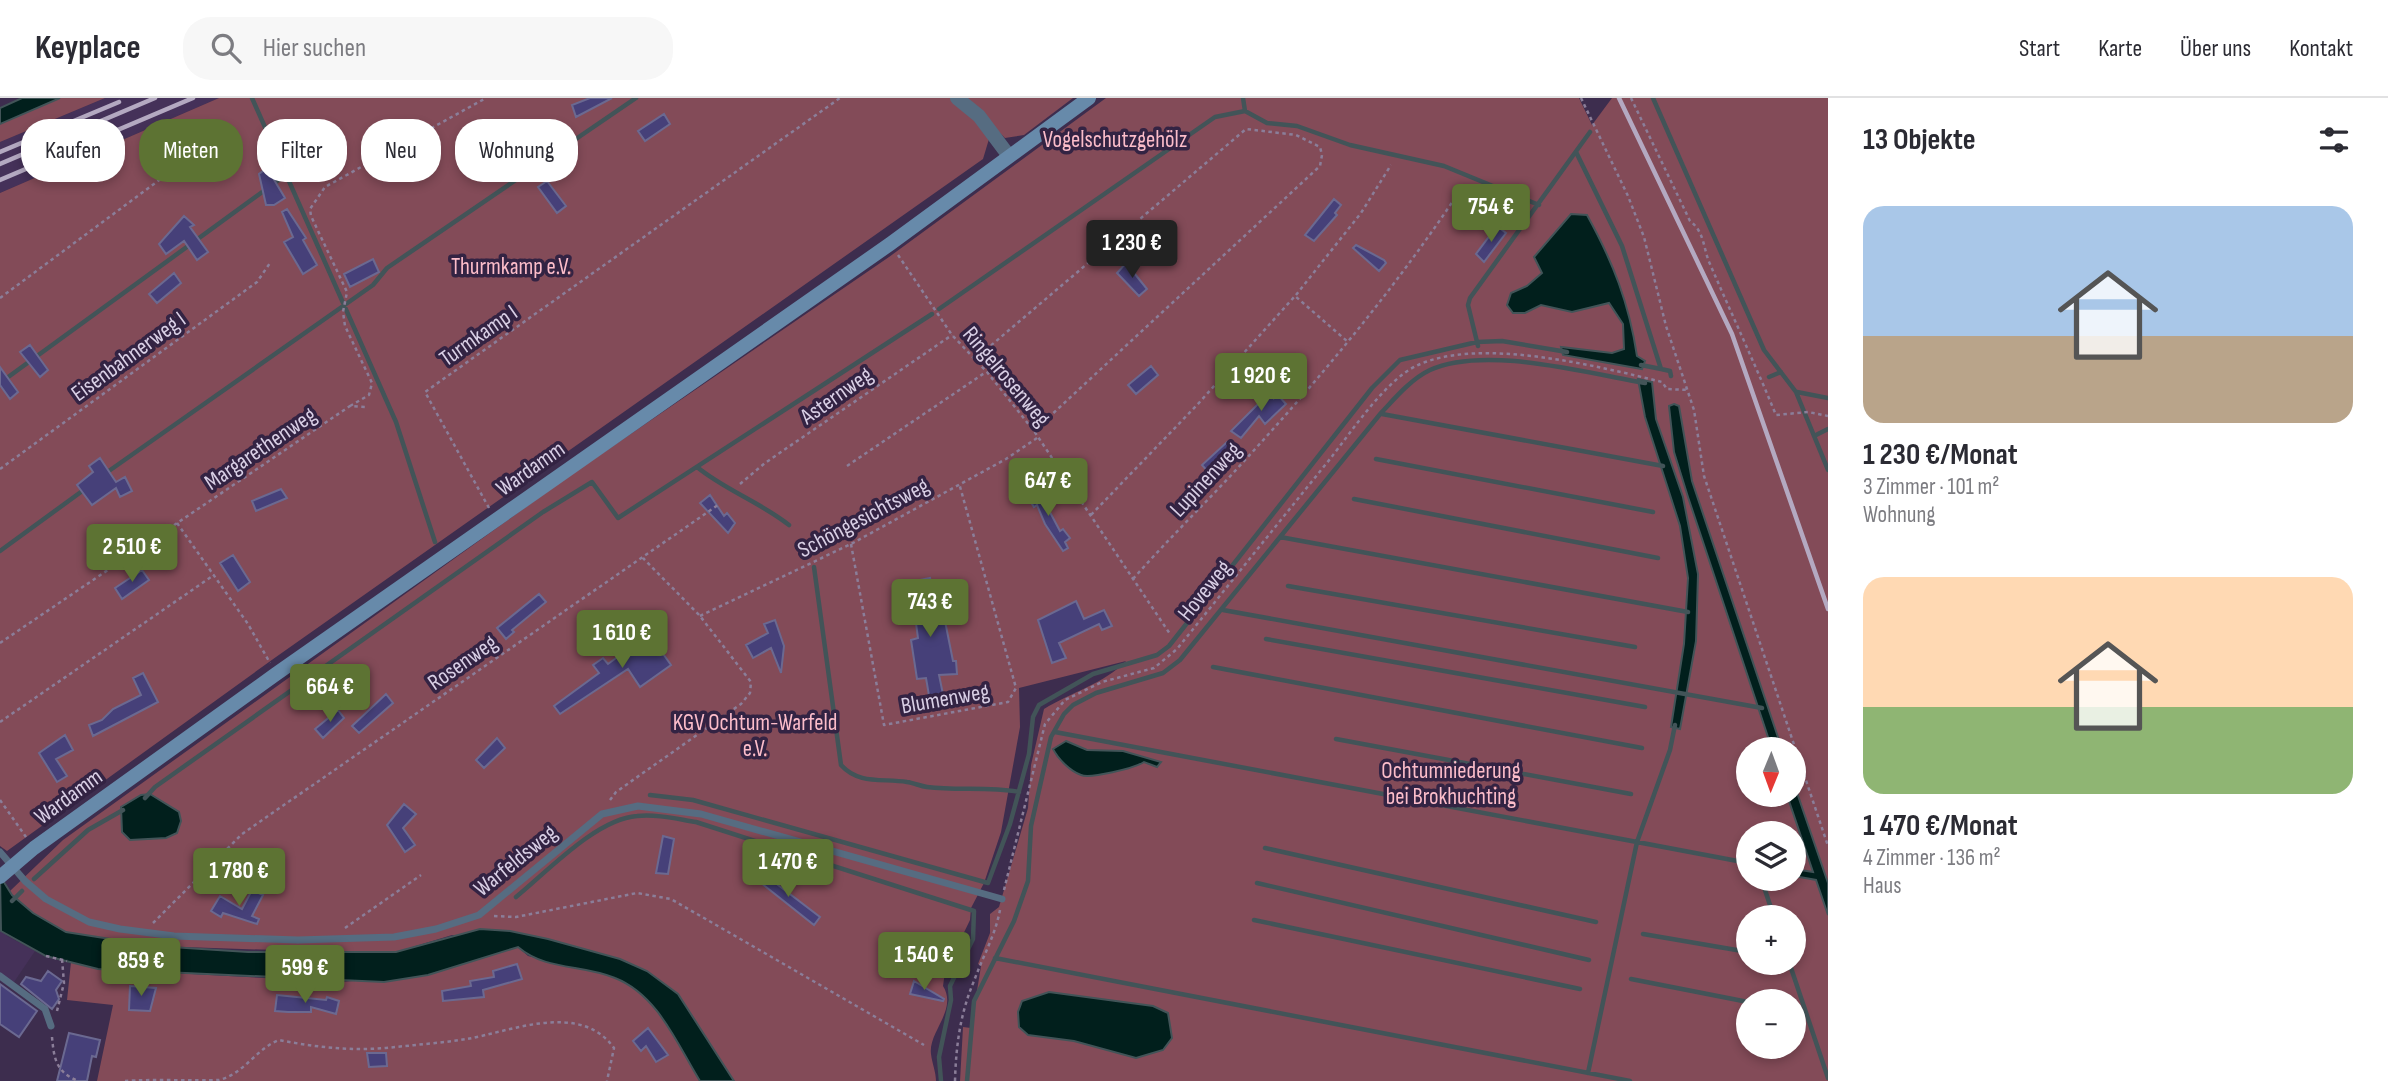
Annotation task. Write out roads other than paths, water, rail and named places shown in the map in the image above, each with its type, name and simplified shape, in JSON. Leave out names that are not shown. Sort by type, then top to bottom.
[{"type":"street","points":[[957,98],[979,116],[1009,156]]},
{"type":"street","name":"Wardamm","points":[[5,873],[34,848],[276,674],[890,244],[1089,98]]},
{"type":"lane","name":"Warfeldsweg","points":[[0,852],[5,873],[89,922],[143,933],[338,940],[394,937],[436,929],[479,915],[602,814],[638,806],[701,814],[1002,899]]},
{"type":"lane","points":[[0,976],[45,1009],[51,1026]]},
{"type":"waterway","points":[[252,98],[396,422],[435,542]]},
{"type":"waterway","points":[[106,473],[373,285],[387,268],[636,98]]},
{"type":"waterway","points":[[1243,98],[1245,111],[1267,123],[1297,126],[1350,145],[1444,166],[1539,205]]},
{"type":"waterway","points":[[1653,98],[1764,350],[1796,392],[1828,470]]},
{"type":"waterway","points":[[939,309],[1215,117],[1245,111]]},
{"type":"waterway","points":[[1478,346],[1468,305],[1470,298],[1590,132]]},
{"type":"waterway","points":[[1576,152],[1622,246],[1661,369],[1670,371],[1671,376]]},
{"type":"waterway","points":[[0,383],[276,182]]},
{"type":"waterway","points":[[145,798],[155,787],[543,512],[592,482],[618,518],[932,314]]},
{"type":"waterway","points":[[650,795],[693,800],[988,883],[1010,824],[1029,754],[1033,717],[1039,705],[1093,674],[1157,655],[1169,646],[1372,388],[1400,360],[1477,342],[1502,341],[1567,352]]},
{"type":"waterway","points":[[967,1081],[974,1001],[1014,921],[1028,881],[1031,826],[1051,737],[1064,714],[1073,705],[1096,693],[1163,673],[1180,660],[1381,413],[1416,378],[1430,370],[1453,363],[1507,360],[1645,383]]},
{"type":"waterway","points":[[1641,365],[1661,369]]},
{"type":"waterway","points":[[1769,377],[1781,372]]},
{"type":"waterway","points":[[1797,392],[1828,398]]},
{"type":"waterway","points":[[1382,414],[1663,466]]},
{"type":"waterway","points":[[1814,436],[1828,429]]},
{"type":"waterway","points":[[1376,459],[1653,512]]},
{"type":"waterway","points":[[697,467],[789,525]]},
{"type":"waterway","points":[[0,551],[85,489]]},
{"type":"waterway","points":[[1354,499],[1658,558]]},
{"type":"waterway","points":[[1280,537],[1688,612]]},
{"type":"waterway","points":[[814,567],[841,765],[863,778],[907,782],[924,787],[1019,792]]},
{"type":"waterway","points":[[1288,586],[1635,647]]},
{"type":"waterway","points":[[1223,610],[1762,708]]},
{"type":"waterway","points":[[1266,639],[1645,707]]},
{"type":"waterway","points":[[1213,667],[1642,748]]},
{"type":"waterway","points":[[1588,1073],[1637,842],[1670,750],[1675,725]]},
{"type":"waterway","points":[[1055,732],[1736,861]]},
{"type":"waterway","points":[[1336,739],[1631,794]]},
{"type":"waterway","points":[[34,879],[88,830],[123,810]]},
{"type":"waterway","points":[[516,897],[573,848],[605,826],[621,819],[652,816],[696,822],[974,911],[973,939],[950,986],[951,1000],[939,1057],[941,1081]]},
{"type":"waterway","points":[[1265,848],[1596,922]]},
{"type":"waterway","points":[[1257,883],[1589,960]]},
{"type":"waterway","points":[[12,901],[22,891]]},
{"type":"waterway","points":[[1765,891],[1770,905]]},
{"type":"waterway","points":[[1254,920],[1580,989]]},
{"type":"waterway","points":[[1643,934],[1736,950]]},
{"type":"waterway","points":[[995,958],[1630,1081]]},
{"type":"waterway","points":[[1793,975],[1828,1078]]},
{"type":"waterway","points":[[1631,979],[1736,1000]]},
{"type":"railway","points":[[0,164],[155,98]]},
{"type":"railway","points":[[0,180],[193,98]]},
{"type":"railway","points":[[1619,98],[1732,334],[1828,609]]},
{"type":"railway","points":[[0,152],[119,102]]},
{"type":"park label","name":"Vogelschutzgehölz","points":[[1115,139]]},
{"type":"park label","name":"Thurmkamp e.V.","points":[[511,266]]},
{"type":"park label","name":"KGV Ochtum-Warfeld e.V.","points":[[755,735]]},
{"type":"park label","name":"Ochtumniederung bei Brokhuchting","points":[[1451,783]]}]
